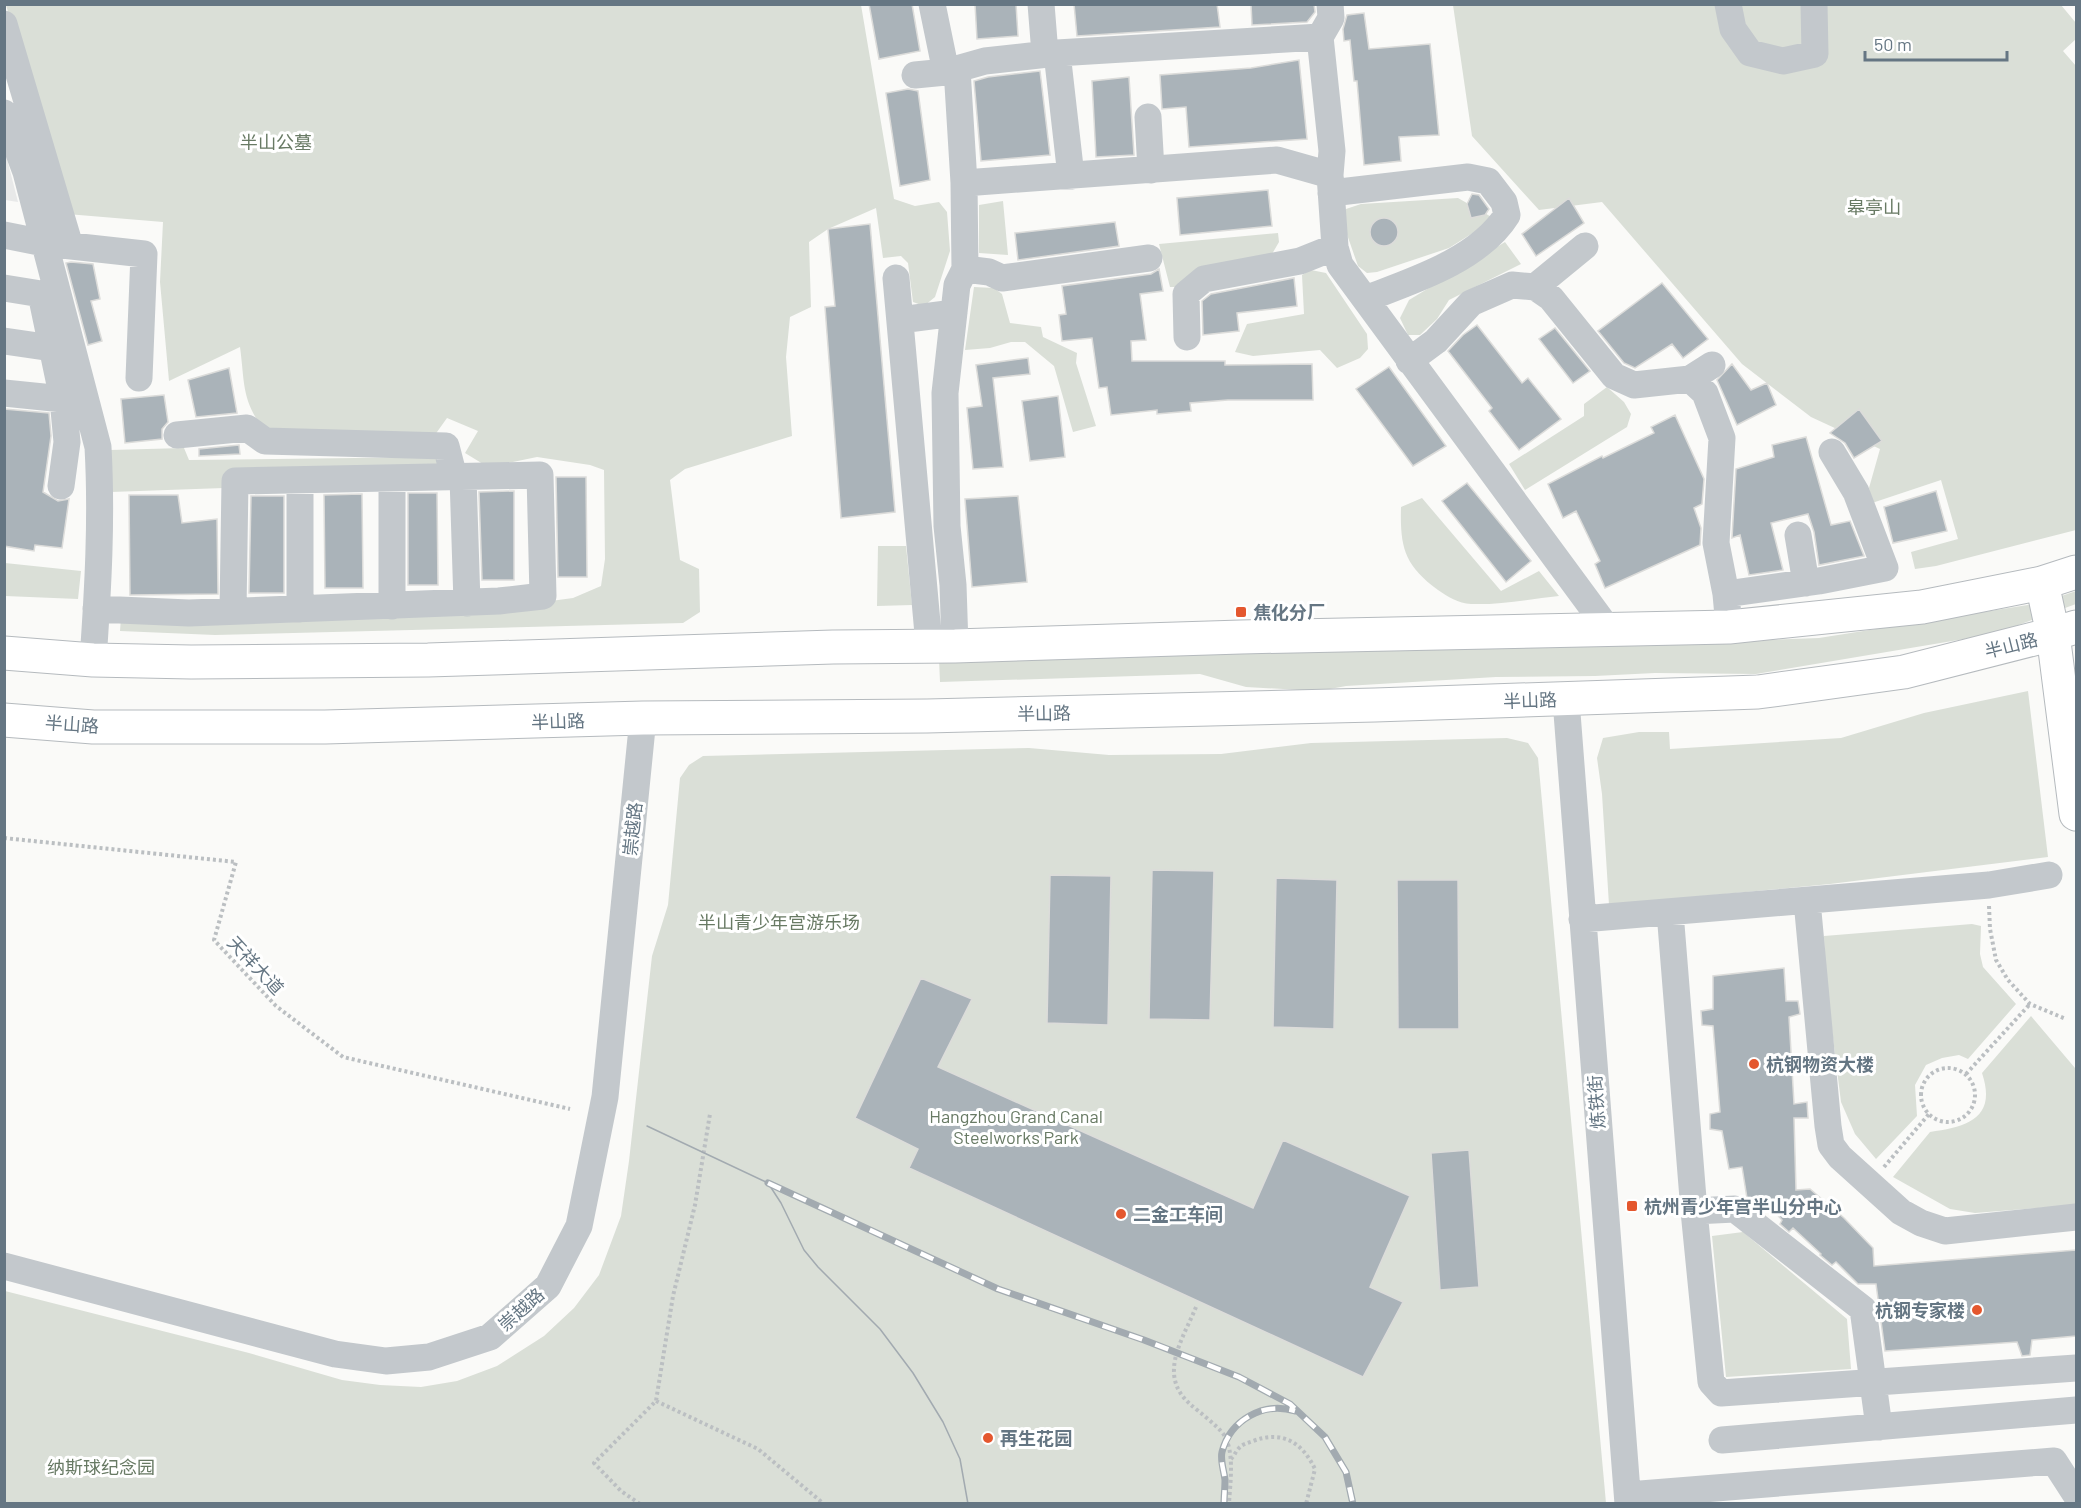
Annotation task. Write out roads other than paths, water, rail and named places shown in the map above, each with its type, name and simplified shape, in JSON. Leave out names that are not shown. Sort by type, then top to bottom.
[{"type":"main road","points":[[4,653],[93,660],[191,662],[428,660],[821,647],[1730,627],[1922,607],[2042,583],[2076,572]]},
{"type":"main road","points":[[2042,583],[2065,630],[2076,814]]},
{"type":"main road","name":"半山路","points":[[4,720],[93,727],[325,727],[643,718],[927,716],[1758,692],[1904,672],[2065,630]]},
{"type":"street","points":[[932,4],[952,70],[964,183],[965,268],[957,285],[945,393],[947,526],[954,585],[942,646]]},
{"type":"street","points":[[1041,4],[1071,176]]},
{"type":"street","points":[[1330,4],[1331,18],[1320,37],[1332,151],[1330,184],[1335,247],[1340,265],[1608,629]]},
{"type":"street","points":[[1728,4],[1733,29],[1750,53],[1783,61],[1815,54],[1814,4]]},
{"type":"street","points":[[4,24],[57,244],[98,447],[100,488],[93,660]]},
{"type":"street","points":[[915,75],[952,70],[985,61],[1051,53],[1320,37]]},
{"type":"street","points":[[4,113],[57,244]]},
{"type":"street","points":[[1148,117],[1151,170]]},
{"type":"street","points":[[964,183],[1277,160],[1330,184],[1468,177],[1488,181],[1504,202],[1507,215],[1497,231],[1444,268],[1365,299]]},
{"type":"street","points":[[4,235],[144,254],[139,378]]},
{"type":"street","points":[[1535,287],[1585,246]]},
{"type":"street","points":[[1187,337],[1186,294],[1204,279],[1300,261],[1335,247]]},
{"type":"street","points":[[965,268],[988,272],[1002,278],[1149,258]]},
{"type":"street","points":[[896,279],[942,646]]},
{"type":"street","points":[[1409,361],[1436,341],[1471,303],[1512,285],[1535,287],[1551,297],[1614,376],[1634,385],[1701,372],[1705,393],[1722,438],[1716,543],[1730,627]]},
{"type":"street","points":[[4,288],[41,294],[63,399],[67,442],[61,486]]},
{"type":"street","points":[[900,320],[954,313]]},
{"type":"street","points":[[4,341],[52,348]]},
{"type":"street","points":[[4,393],[63,399]]},
{"type":"street","points":[[177,435],[247,428],[265,441],[446,446],[459,477],[467,603]]},
{"type":"street","points":[[1726,594],[1806,583],[1885,568],[1856,492],[1832,452]]},
{"type":"street","points":[[96,609],[189,613],[467,603],[543,596],[540,475],[234,481],[233,611]]},
{"type":"street","points":[[392,478],[392,606]]},
{"type":"street","points":[[300,480],[300,609]]},
{"type":"street","points":[[1798,535],[1806,583]]},
{"type":"street","name":"炼铁街","points":[[1566,699],[1628,1499]]},
{"type":"street","name":"崇越路","points":[[4,1266],[335,1354],[386,1361],[429,1357],[490,1337],[548,1286],[579,1226],[605,1097],[643,718]]},
{"type":"street","points":[[1582,919],[1989,885],[2049,875]]},
{"type":"street","points":[[1807,901],[1831,1145],[1840,1157],[1901,1212],[1921,1223],[1946,1231],[2076,1217]]},
{"type":"street","points":[[1670,912],[1694,1211],[1711,1382],[1721,1393],[1872,1383],[2076,1374]]},
{"type":"street","points":[[1694,1211],[1735,1209],[1863,1309],[1879,1427]]},
{"type":"street","points":[[1722,1440],[2076,1410]]},
{"type":"street","points":[[1628,1499],[2054,1461],[2076,1495]]},
{"type":"tram line","points":[[647,1126],[768,1183],[781,1203],[804,1250],[880,1329],[913,1373],[943,1422],[960,1459],[968,1504]]},
{"type":"railway","points":[[768,1183],[998,1289],[1144,1340],[1239,1377],[1290,1404],[1325,1437],[1346,1472],[1353,1504]]},
{"type":"railway","points":[[1224,1504],[1225,1480],[1222,1452],[1232,1431],[1240,1422],[1260,1411],[1272,1409],[1295,1411]]},
{"type":"place","name":"焦化分厂","points":[[1241,612]]},
{"type":"place","name":"杭钢物资大楼","points":[[1754,1064]]},
{"type":"place","name":"杭州青少年宫半山分中心","points":[[1632,1206]]},
{"type":"place","name":"二金工车间","points":[[1121,1214]]},
{"type":"place","name":"杭钢专家楼","points":[[1977,1310]]},
{"type":"place","name":"再生花园","points":[[988,1438]]},
{"type":"park label","name":"半山公墓","points":[[276,142]]},
{"type":"park label","name":"皋亭山","points":[[1874,207]]},
{"type":"park label","name":"半山青少年宫游乐场","points":[[779,922]]},
{"type":"park label","name":"Hangzhou Grand Canal Steelworks Park","points":[[1016,1126]]},
{"type":"park label","name":"纳斯球纪念园","points":[[101,1467]]}]
